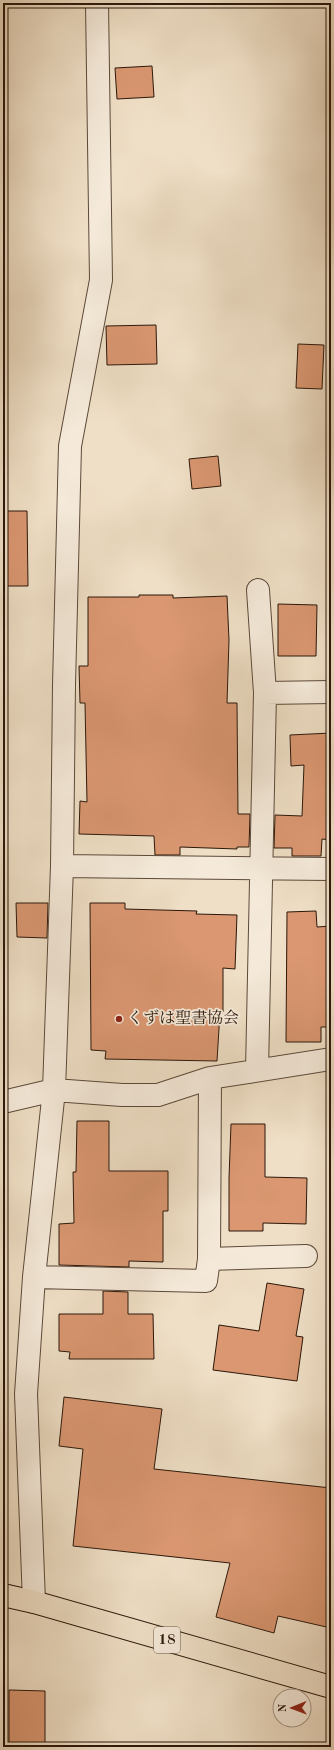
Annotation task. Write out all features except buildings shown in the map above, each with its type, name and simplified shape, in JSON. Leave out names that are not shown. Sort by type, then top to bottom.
[{"type":"main road","name":"18","points":[[3,1595],[34,1602],[331,1687]]},
{"type":"street","points":[[34,1602],[26,1394],[34,1278],[54,1090],[62,866],[64,685],[70,446],[101,280],[97,3]]},
{"type":"street","points":[[257,1070],[265,693],[258,590]]},
{"type":"street","points":[[265,693],[331,692]]},
{"type":"street","points":[[62,866],[331,869]]},
{"type":"street","points":[[3,1102],[54,1090],[122,1095],[158,1095],[210,1078],[331,1059]]},
{"type":"street","points":[[34,1278],[206,1281],[209,1259],[210,1078]]},
{"type":"street","points":[[209,1259],[306,1256]]},
{"type":"green space","points":[[329,595],[331,595],[331,680],[330,680]]},
{"type":"place","name":"くずは聖書協会","points":[[119,1019]]}]
